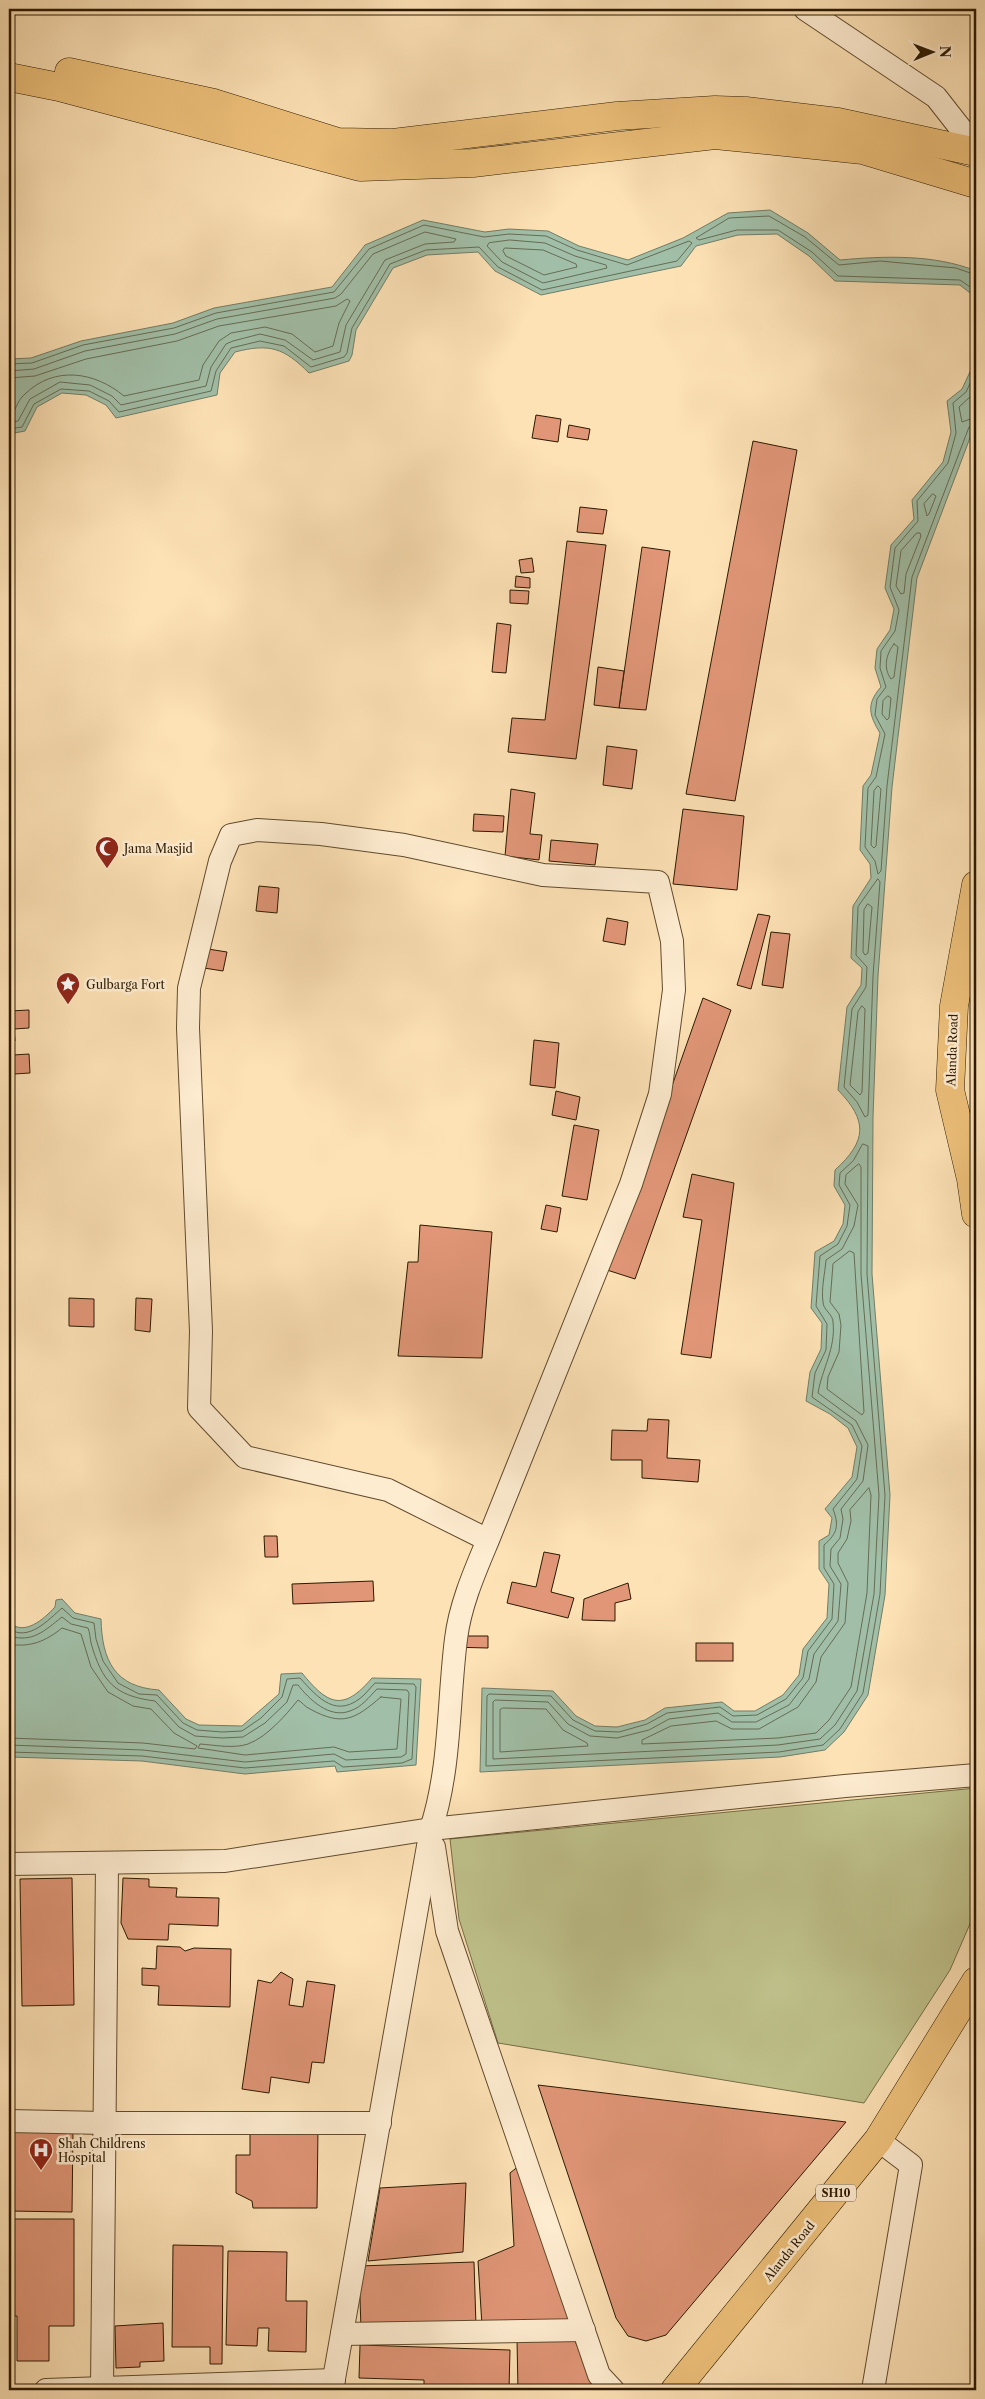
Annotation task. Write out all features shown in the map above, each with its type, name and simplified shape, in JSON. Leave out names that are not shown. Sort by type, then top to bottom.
[{"type":"main road","points":[[9,59],[214,103],[338,142],[393,143],[617,116],[715,110],[746,111],[838,122],[976,152]]},
{"type":"main road","points":[[9,77],[59,87],[360,167],[473,163],[715,135],[863,150],[976,184]]},
{"type":"main road","name":"Alanda Road","points":[[976,886],[954,1006],[950,1090],[974,1179],[976,1214]]},
{"type":"main road","name":"Alanda Road","points":[[675,2390],[878,2140],[976,1981]]},
{"type":"street","points":[[805,9],[936,97],[976,148]]},
{"type":"street","points":[[46,2390],[333,2385],[431,1828],[440,1800],[456,1637],[471,1582],[488,1540],[631,1184],[660,1094],[674,990],[672,941],[658,882],[543,874],[404,845],[321,834],[257,830],[230,834],[220,861],[189,988],[188,1028],[201,1331],[200,1408],[246,1458],[388,1490],[488,1540]]},
{"type":"street","points":[[9,1864],[225,1861],[431,1828],[845,1786],[976,1775]]},
{"type":"street","points":[[431,1828],[447,1931],[599,2374],[613,2390]]},
{"type":"street","points":[[102,2389],[107,1863]]},
{"type":"street","points":[[9,2121],[380,2123]]},
{"type":"street","points":[[873,2390],[911,2165],[878,2140]]},
{"type":"street","points":[[342,2334],[584,2330]]},
{"type":"green space","points":[[976,1788],[976,1910],[950,1970],[864,2103],[498,2043],[459,1919],[450,1839]]},
{"type":"water","points":[[770,210],[808,233],[840,260],[891,257],[926,259],[960,265],[976,271],[976,307],[974,296],[960,285],[835,281],[809,256],[777,234],[738,235],[696,246],[681,266],[541,295],[495,271],[478,252],[427,255],[393,268],[356,330],[352,355],[349,361],[309,373],[284,353],[267,348],[247,349],[235,352],[220,373],[217,395],[116,418],[106,405],[86,395],[62,393],[37,407],[25,431],[9,434],[9,359],[31,358],[81,341],[173,323],[214,308],[332,287],[365,245],[423,220],[485,232],[509,229],[548,231],[579,246],[628,260],[683,238],[728,213]]},
{"type":"water","points":[[976,359],[976,422],[917,578],[892,787],[878,976],[873,1117],[872,1274],[890,1495],[885,1595],[868,1695],[844,1732],[825,1750],[780,1757],[480,1772],[482,1688],[553,1691],[576,1716],[595,1726],[617,1727],[645,1720],[665,1708],[722,1702],[734,1711],[755,1711],[783,1695],[799,1675],[803,1649],[827,1618],[829,1584],[819,1569],[819,1541],[829,1535],[832,1518],[825,1509],[852,1477],[857,1447],[848,1428],[830,1414],[806,1401],[810,1372],[821,1349],[822,1323],[811,1308],[815,1252],[834,1241],[843,1224],[845,1205],[834,1186],[835,1170],[853,1150],[860,1131],[859,1121],[855,1112],[838,1090],[847,1007],[861,985],[862,968],[851,958],[853,906],[871,878],[870,864],[860,850],[863,786],[871,775],[880,733],[873,721],[871,710],[873,699],[881,687],[875,668],[877,649],[890,630],[894,609],[885,588],[891,545],[914,519],[912,500],[943,462],[951,432],[947,401],[962,389]]},
{"type":"water","points":[[62,1599],[75,1613],[101,1619],[104,1647],[108,1659],[122,1677],[132,1684],[159,1690],[186,1719],[199,1725],[242,1726],[279,1694],[281,1674],[302,1673],[320,1692],[328,1698],[336,1700],[344,1700],[352,1696],[372,1678],[421,1679],[416,1765],[337,1772],[335,1766],[245,1774],[142,1761],[9,1757],[9,1622],[21,1628],[34,1625],[55,1607],[56,1600]]},
{"type":"building","points":[[536,415],[561,419],[558,442],[532,438]]},
{"type":"building","points":[[569,425],[590,429],[588,440],[567,437]]},
{"type":"building","points":[[753,441],[797,450],[735,801],[686,794]]},
{"type":"building","points":[[580,507],[607,510],[603,534],[577,532]]},
{"type":"building","points":[[567,541],[606,545],[576,759],[508,752],[512,718],[545,720]]},
{"type":"building","points":[[642,547],[670,551],[646,710],[619,708]]},
{"type":"building","points":[[532,558],[534,572],[521,573],[519,560]]},
{"type":"building","points":[[516,576],[530,578],[530,588],[515,587]]},
{"type":"building","points":[[510,590],[529,591],[528,604],[510,603]]},
{"type":"building","points":[[497,623],[511,625],[506,673],[492,672]]},
{"type":"building","points":[[598,667],[624,671],[619,708],[594,705]]},
{"type":"building","points":[[607,746],[637,750],[632,789],[603,785]]},
{"type":"building","points":[[511,789],[535,793],[530,834],[542,835],[539,860],[505,856]]},
{"type":"building","points":[[683,809],[744,816],[737,890],[673,884]]},
{"type":"building","points":[[474,814],[504,816],[503,832],[473,831]]},
{"type":"building","points":[[551,840],[598,844],[595,865],[549,861]]},
{"type":"building","points":[[259,886],[279,888],[277,913],[256,911]]},
{"type":"building","points":[[758,914],[770,916],[751,989],[737,985]]},
{"type":"building","points":[[607,918],[628,922],[625,945],[603,941]]},
{"type":"building","points":[[771,932],[790,934],[783,988],[762,985]]},
{"type":"building","points":[[208,949],[227,952],[223,971],[204,968]]},
{"type":"building","points":[[703,998],[731,1010],[635,1279],[607,1270]]},
{"type":"building","points":[[29,1010],[29,1028],[14,1029],[15,1041],[9,1042],[9,1011]]},
{"type":"building","points":[[534,1040],[559,1043],[555,1088],[530,1085]]},
{"type":"building","points":[[9,1044],[12,1044],[13,1055],[29,1054],[30,1073],[14,1074],[14,1063],[9,1063]]},
{"type":"building","points":[[556,1091],[580,1097],[576,1120],[552,1115]]},
{"type":"building","points":[[574,1125],[599,1130],[587,1200],[562,1196]]},
{"type":"building","points":[[692,1174],[734,1183],[711,1358],[681,1354],[702,1220],[683,1217]]},
{"type":"building","points":[[546,1205],[561,1208],[557,1232],[541,1229]]},
{"type":"building","points":[[420,1225],[492,1232],[482,1358],[398,1356],[408,1262],[418,1262]]},
{"type":"building","points":[[69,1298],[94,1299],[94,1327],[69,1326]]},
{"type":"building","points":[[136,1298],[152,1299],[150,1332],[135,1330]]},
{"type":"building","points":[[648,1419],[669,1420],[667,1458],[700,1460],[698,1482],[642,1478],[642,1460],[611,1460],[612,1430],[647,1431]]},
{"type":"building","points":[[264,1536],[277,1536],[278,1557],[265,1557]]},
{"type":"building","points":[[544,1552],[560,1555],[551,1592],[574,1598],[568,1618],[507,1603],[512,1582],[536,1587]]},
{"type":"building","points":[[373,1581],[374,1601],[293,1604],[292,1584]]},
{"type":"building","points":[[628,1583],[631,1599],[615,1603],[615,1621],[582,1620],[584,1599]]},
{"type":"building","points":[[448,1636],[488,1636],[488,1648],[448,1647]]},
{"type":"building","points":[[696,1643],[733,1643],[733,1661],[696,1661]]},
{"type":"building","points":[[72,1878],[74,2005],[22,2006],[20,1879]]},
{"type":"building","points":[[123,1878],[149,1879],[149,1887],[177,1888],[176,1897],[219,1898],[218,1926],[169,1924],[168,1940],[128,1939],[121,1923]]},
{"type":"building","points":[[9,1885],[11,1885],[9,2002]]},
{"type":"building","points":[[157,1946],[180,1947],[185,1951],[194,1948],[231,1949],[230,2007],[158,2005],[159,1986],[142,1985],[142,1968],[156,1969]]},
{"type":"building","points":[[281,1972],[293,1979],[289,2005],[303,2007],[307,1981],[335,1985],[324,2063],[312,2062],[309,2083],[271,2077],[269,2093],[242,2089],[258,1980],[271,1983]]},
{"type":"building","points":[[538,2085],[846,2122],[666,2335],[646,2341],[628,2336],[616,2318]]},
{"type":"building","points":[[250,2128],[318,2128],[317,2208],[253,2208],[252,2201],[236,2193],[236,2155],[250,2155]]},
{"type":"building","name":"Shah Childrens Hospital","points":[[9,2130],[73,2131],[72,2212],[9,2211]]},
{"type":"building","points":[[520,2165],[569,2320],[482,2326],[478,2261],[514,2246],[510,2173]]},
{"type":"building","points":[[466,2183],[463,2252],[368,2261],[380,2188]]},
{"type":"building","points":[[9,2219],[74,2219],[74,2326],[49,2326],[49,2361],[17,2361],[17,2316],[9,2316]]},
{"type":"building","points":[[173,2245],[223,2246],[222,2364],[210,2364],[210,2347],[172,2347]]},
{"type":"building","points":[[228,2251],[287,2252],[286,2301],[307,2301],[306,2352],[268,2351],[269,2328],[258,2328],[257,2346],[226,2345]]},
{"type":"building","points":[[474,2262],[476,2326],[361,2330],[359,2266]]},
{"type":"building","points":[[163,2323],[164,2361],[140,2362],[140,2367],[116,2368],[115,2326]]},
{"type":"building","points":[[573,2336],[596,2390],[518,2390],[517,2340]]},
{"type":"building","points":[[360,2345],[510,2350],[509,2390],[424,2390],[424,2380],[359,2378]]},
{"type":"place","name":"Jama Masjid","points":[[107,869]]},
{"type":"place","name":"Gulbarga Fort","points":[[68,1005]]},
{"type":"place","name":"Shah Childrens Hospital","points":[[41,2171]]}]
